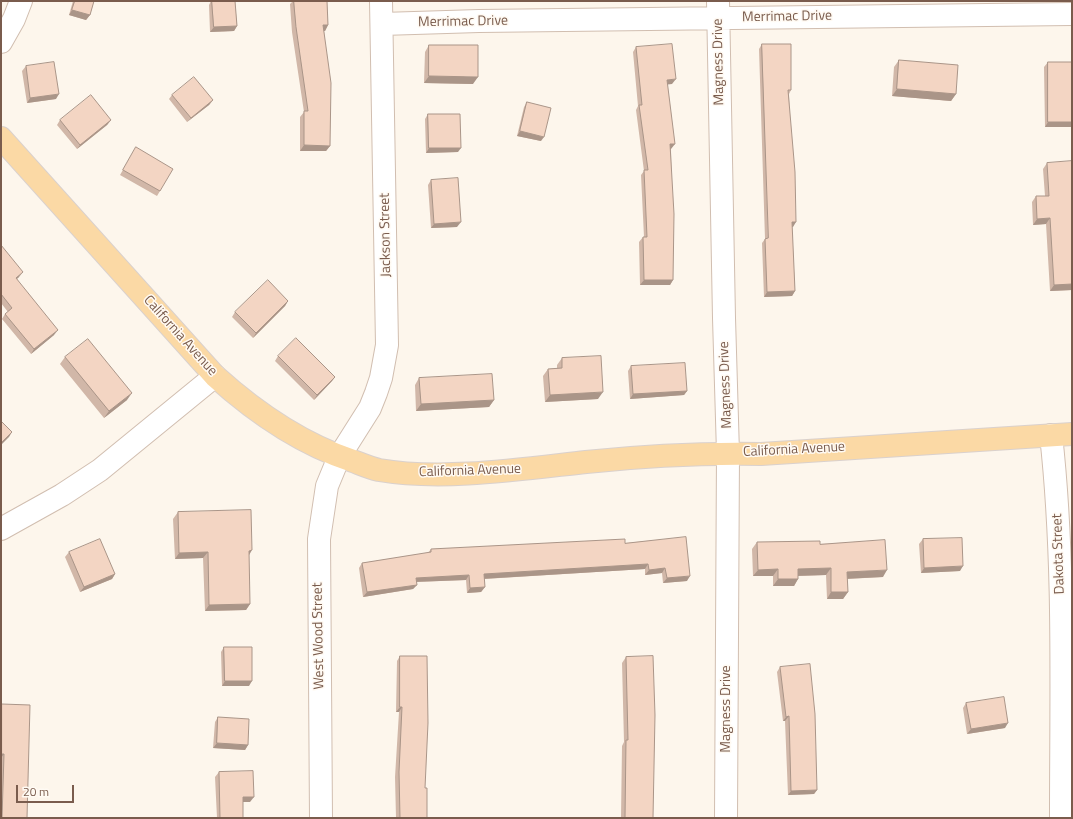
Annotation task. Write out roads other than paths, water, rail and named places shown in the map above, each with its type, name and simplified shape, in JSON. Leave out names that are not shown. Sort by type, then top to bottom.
[{"type":"main road","name":"California Avenue","points":[[1,138],[216,376],[243,402],[270,421],[303,440],[339,457],[378,470],[425,474],[504,471],[634,458],[728,453],[761,454],[1061,434]]},
{"type":"street","points":[[1,42],[14,19],[21,1]]},
{"type":"street","name":"Jackson Street","points":[[339,457],[370,408],[381,378],[387,345],[381,1]]},
{"type":"street","name":"Merrimac Drive","points":[[382,24],[718,10],[1072,14]]},
{"type":"street","name":"Magness Drive","points":[[718,10],[728,453],[726,818]]},
{"type":"street","points":[[1,529],[62,495],[100,470],[216,376]]},
{"type":"street","name":"Dakota Street","points":[[1061,434],[1057,493],[1060,566],[1061,818]]},
{"type":"street","name":"West Wood Street","points":[[321,818],[319,539],[328,486],[339,457]]}]
